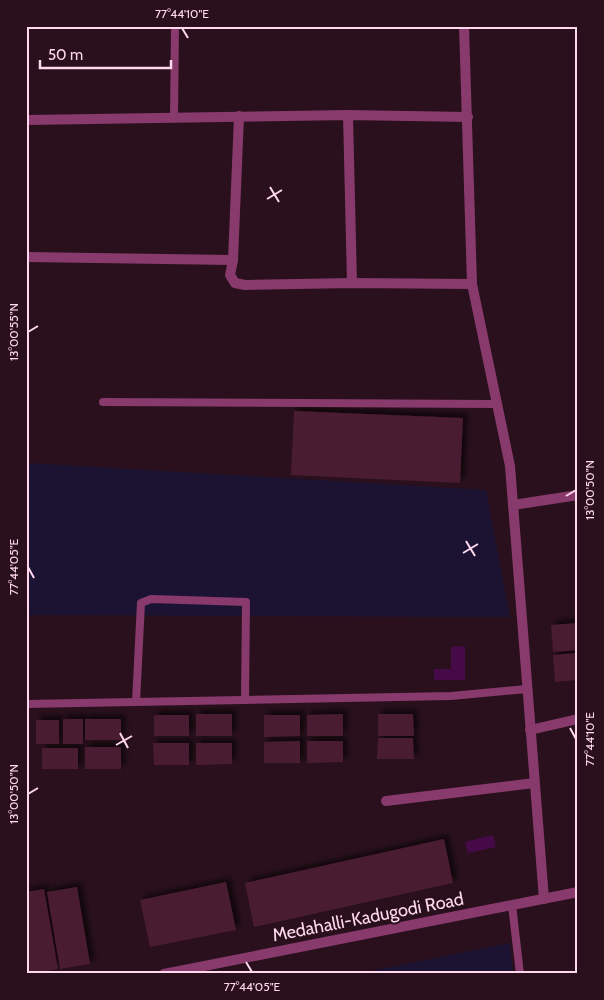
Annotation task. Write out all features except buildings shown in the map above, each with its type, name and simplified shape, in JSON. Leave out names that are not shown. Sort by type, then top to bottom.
[{"type":"street","points":[[464,26],[472,284],[510,466],[544,899]]},
{"type":"street","points":[[26,120],[348,115],[468,117]]},
{"type":"street","points":[[348,115],[352,283]]},
{"type":"street","points":[[239,116],[233,260],[230,275],[235,283],[245,286],[352,283],[472,284]]},
{"type":"street","points":[[26,257],[233,260]]},
{"type":"street","points":[[513,505],[578,496]]},
{"type":"street","points":[[530,730],[578,719]]},
{"type":"street","points":[[386,801],[534,783]]},
{"type":"street","name":"Medahalli-Kadugodi Road","points":[[164,974],[578,892]]},
{"type":"lane","points":[[174,117],[175,26]]},
{"type":"lane","points":[[103,402],[497,404]]},
{"type":"lane","points":[[136,702],[141,603],[151,599],[246,602],[245,700]]},
{"type":"lane","points":[[26,704],[451,696],[528,689]]},
{"type":"lane","points":[[512,905],[520,974]]},
{"type":"shaded area","points":[[28,463],[486,490],[510,617],[26,615],[26,492],[29,491]]},
{"type":"shaded area","points":[[465,646],[465,680],[434,680],[434,669],[451,669],[451,647]]},
{"type":"shaded area","points":[[493,835],[496,847],[468,853],[465,842]]},
{"type":"shaded area","points":[[510,943],[513,974],[356,974]]}]
